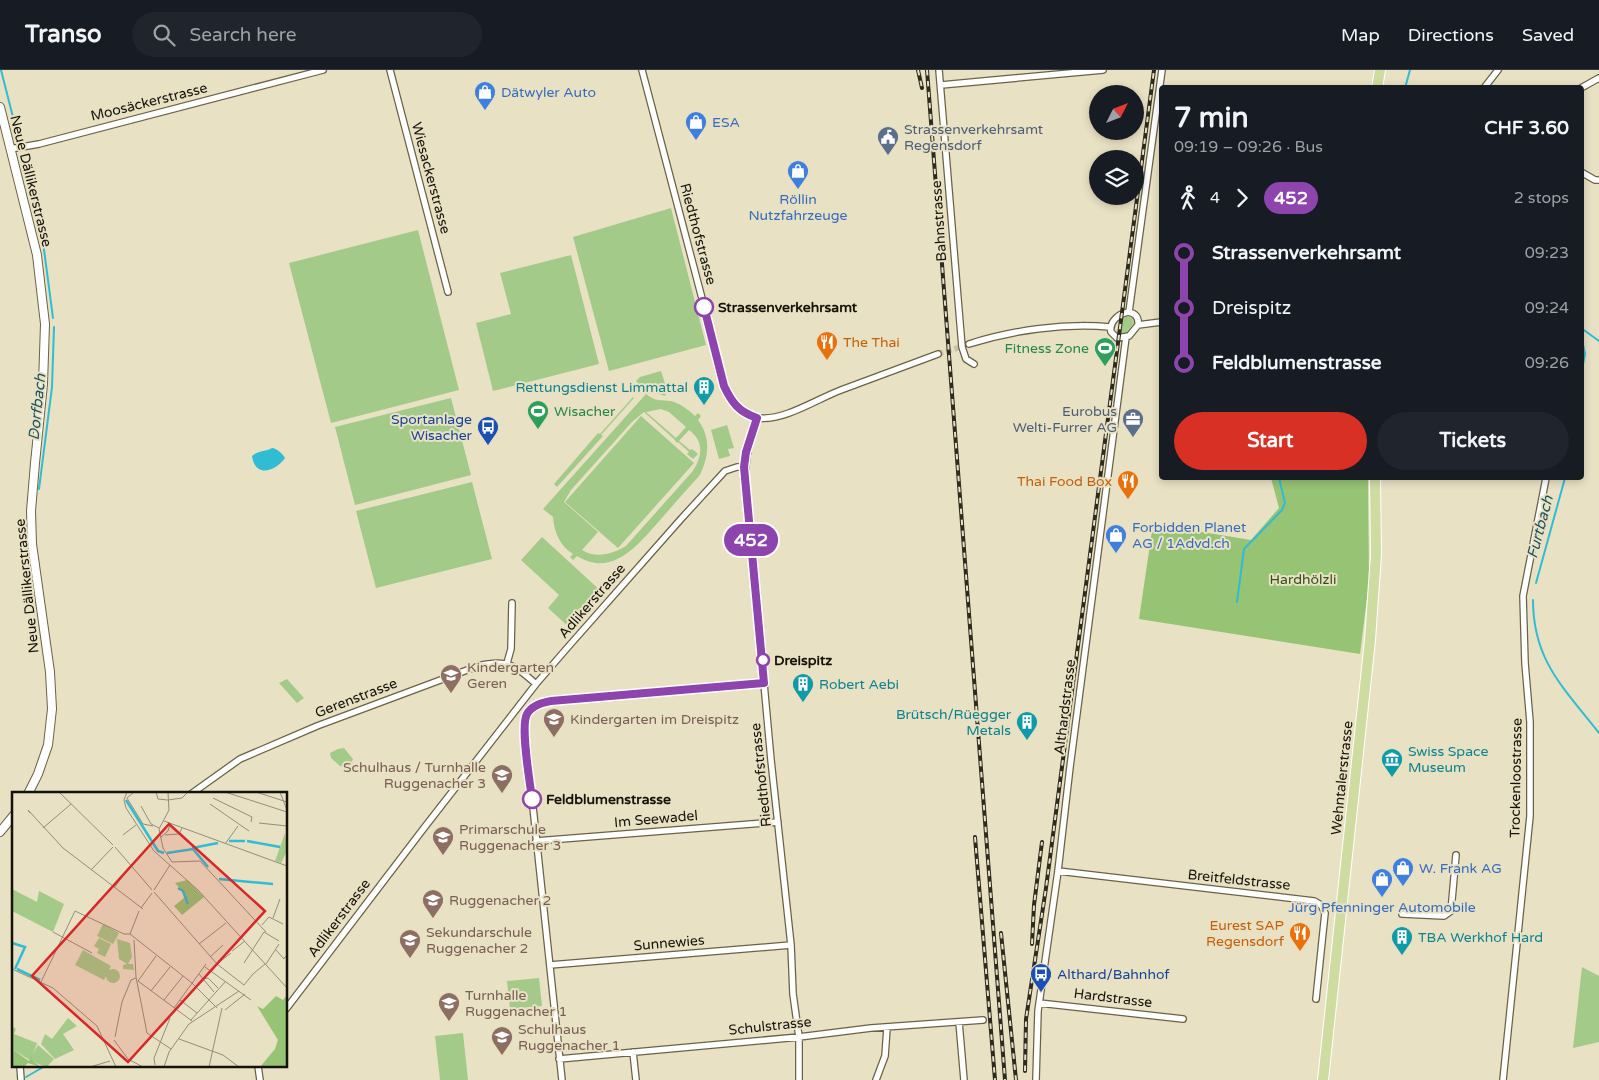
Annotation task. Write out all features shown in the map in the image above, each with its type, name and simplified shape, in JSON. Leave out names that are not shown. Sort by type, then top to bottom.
[{"type":"main road","points":[[1378,85],[1380,70]]},
{"type":"main road","name":"Wehntalerstrasse","points":[[1323,1080],[1370,640],[1376,555],[1375,480]]},
{"type":"street","name":"Moosäckerstrasse","points":[[10,149],[48,141],[323,70]]},
{"type":"street","name":"Wiesackerstrasse","points":[[390,70],[448,292]]},
{"type":"street","name":"Riedthofstrasse","points":[[642,70],[724,386],[739,410],[757,418]]},
{"type":"street","name":"Bahnstrasse","points":[[939,70],[962,347],[966,359],[974,364]]},
{"type":"street","points":[[940,85],[1103,70]]},
{"type":"street","points":[[1160,85],[1162,70]]},
{"type":"street","points":[[1486,85],[1498,70]]},
{"type":"street","points":[[1584,86],[1599,78]]},
{"type":"street","points":[[1129,312],[1159,92]]},
{"type":"street","name":"Neue Dällikerstrasse","points":[[0,107],[37,255],[45,335],[43,384],[32,511],[32,544],[49,665],[52,709],[48,745],[38,774],[29,792]]},
{"type":"street","points":[[1584,174],[1595,180],[1599,180]]},
{"type":"street","points":[[1129,312],[1137,317],[1138,325],[1135,330],[1122,339],[1116,338],[1110,328],[1116,317],[1129,312]]},
{"type":"street","points":[[1138,325],[1159,322]]},
{"type":"street","points":[[969,344],[987,338],[1033,330],[1074,327],[1110,328]]},
{"type":"street","name":"Althardstrasse","points":[[1036,1080],[1039,1003],[1058,871],[1126,337]]},
{"type":"street","points":[[744,467],[746,452],[757,418],[770,418],[782,415],[839,391],[938,354]]},
{"type":"street","name":"Riedthofstrasse","points":[[744,467],[791,945],[799,1036],[799,1080]]},
{"type":"street","name":"Adlikerstrasse","points":[[288,1006],[536,684],[725,471],[744,467]]},
{"type":"street","name":"Trockenloostrasse","points":[[1504,1080],[1530,816],[1530,722],[1525,662],[1523,596],[1546,480]]},
{"type":"street","points":[[512,603],[511,649],[508,663],[524,673],[536,684]]},
{"type":"street","name":"Gerenstrasse","points":[[194,792],[240,759],[317,726],[478,666],[492,662],[508,663]]},
{"type":"street","points":[[562,1080],[525,732],[527,714],[536,706],[551,701],[764,683]]},
{"type":"street","points":[[0,832],[12,817]]},
{"type":"street","name":"Im Seewadel","points":[[536,841],[778,822]]},
{"type":"street","points":[[1402,914],[1444,916],[1451,911],[1456,855]]},
{"type":"street","name":"Breitfeldstrasse","points":[[1058,871],[1314,901],[1321,906],[1325,913],[1316,999]]},
{"type":"street","name":"Sunnewies","points":[[550,965],[791,945]]},
{"type":"street","name":"Hardstrasse","points":[[1039,1003],[1183,1019]]},
{"type":"street","name":"Schulstrasse","points":[[559,1059],[871,1028],[983,1020]]},
{"type":"street","points":[[959,1022],[964,1080]]},
{"type":"street","points":[[877,1080],[885,1056],[887,1028]]},
{"type":"street","points":[[633,1052],[636,1080]]},
{"type":"green space","points":[[671,208],[706,345],[609,371],[573,237]]},
{"type":"green space","points":[[418,230],[459,390],[331,423],[289,263]]},
{"type":"green space","points":[[571,255],[599,364],[493,391],[476,323],[511,314],[500,273]]},
{"type":"green space","points":[[1126,316],[1132,318],[1134,323],[1126,333],[1120,335],[1122,318]]},
{"type":"green space","points":[[661,371],[667,390],[665,396],[643,388],[636,381],[640,377]]},
{"type":"green space","points":[[646,394],[657,400],[674,402],[695,416],[698,413],[701,416],[698,420],[707,440],[707,454],[700,475],[645,537],[625,555],[603,563],[590,562],[577,556],[573,560],[570,557],[573,554],[568,551],[558,538],[553,517],[543,509]],"holes":[[[661,409],[669,412],[686,427],[676,438],[646,412]],[[644,412],[689,452],[687,454],[693,459],[698,454],[679,441],[689,430],[700,445],[698,461],[692,472],[626,546],[599,555],[588,553],[582,550],[598,532],[564,502],[571,490],[632,422]]]},
{"type":"green space","points":[[633,397],[601,435],[603,436],[557,487],[554,484],[598,433],[600,434]]},
{"type":"green space","points":[[451,398],[471,475],[355,505],[335,427]]},
{"type":"green space","points":[[641,416],[694,463],[618,548],[565,502]]},
{"type":"green space","points":[[727,425],[734,448],[728,449],[730,456],[719,459],[711,430]]},
{"type":"green space","name":"Hardhölzli","points":[[1272,480],[1368,480],[1369,582],[1360,654],[1139,619],[1153,524],[1251,540],[1279,508]]},
{"type":"green space","points":[[472,482],[492,559],[376,588],[356,511]]},
{"type":"green space","points":[[542,537],[602,592],[570,628],[548,608],[559,595],[521,560]]},
{"type":"green space","points":[[287,679],[304,698],[297,703],[279,683]]},
{"type":"green space","points":[[344,748],[353,759],[351,764],[346,767],[340,766],[331,758],[330,753]]},
{"type":"green space","points":[[1582,967],[1599,976],[1599,1042],[1573,1048]]},
{"type":"green space","points":[[539,978],[542,1006],[510,1009],[507,981]]},
{"type":"green space","points":[[463,1033],[468,1080],[440,1080],[435,1036]]},
{"type":"water","points":[[272,448],[285,458],[276,467],[266,471],[257,468],[252,456]]},
{"type":"waterway","name":"Dorfbach","points":[[1,70],[14,121],[21,135]]},
{"type":"waterway","name":"Furtbach","points":[[1406,85],[1410,70]]},
{"type":"waterway","name":"Dorfbach","points":[[27,161],[28,175],[43,242],[53,318]]},
{"type":"waterway","name":"Dorfbach","points":[[39,489],[52,387],[54,327]]},
{"type":"waterway","points":[[1584,330],[1599,341]]},
{"type":"waterway","name":"Furtbach","points":[[1584,349],[1584,359]]},
{"type":"waterway","points":[[1237,602],[1244,549],[1282,510],[1285,503],[1279,480]]},
{"type":"waterway","name":"Furtbach","points":[[1536,583],[1564,480]]},
{"type":"waterway","name":"Furtbach","points":[[1533,600],[1534,621],[1538,640],[1545,657],[1563,687],[1599,733]]},
{"type":"waterway","points":[[26,1077],[42,1068]]},
{"type":"tunnel","points":[[938,354],[964,346]]},
{"type":"railway","points":[[918,70],[922,88]]},
{"type":"railway","points":[[927,70],[1005,1080]]},
{"type":"railway","points":[[1025,1071],[1026,1019],[1046,888],[1154,70]]},
{"type":"railway","points":[[975,837],[995,1080]]},
{"type":"railway","points":[[1032,944],[1034,905],[1042,842]]},
{"type":"railway","points":[[1001,933],[1016,1080]]},
{"type":"bus line","name":"452","points":[[532,799],[525,726],[527,714],[536,706],[551,701],[764,683],[744,467],[746,452],[757,418],[739,410],[724,386],[704,307]]},
{"type":"place","name":"Dätwyler Auto","points":[[485,111]]},
{"type":"place","name":"ESA","points":[[696,141]]},
{"type":"place","name":"Strassenverkehrsamt Regensdorf","points":[[888,156]]},
{"type":"place","name":"Röllin Nutzfahrzeuge","points":[[798,190]]},
{"type":"place","name":"Strassenverkehrsamt","points":[[704,307]]},
{"type":"place","name":"The Thai","points":[[827,361]]},
{"type":"place","name":"Fitness Zone","points":[[1105,367]]},
{"type":"place","name":"Rettungsdienst Limmattal","points":[[704,406]]},
{"type":"place","name":"Wisacher","points":[[538,430]]},
{"type":"place","name":"Eurobus Welti-Furrer AG","points":[[1133,438]]},
{"type":"place","name":"Sportanlage Wisacher","points":[[488,446]]},
{"type":"place","name":"Thai Food Box","points":[[1128,500]]},
{"type":"place","name":"Forbidden Planet AG / 1Advd.ch","points":[[1116,554]]},
{"type":"place","name":"Dreispitz","points":[[763,660]]},
{"type":"place","name":"Kindergarten Geren","points":[[451,694]]},
{"type":"place","name":"Robert Aebi","points":[[803,703]]},
{"type":"place","name":"Kindergarten im Dreispitz","points":[[554,738]]},
{"type":"place","name":"Brütsch/Rüegger Metals","points":[[1027,741]]},
{"type":"place","name":"Swiss Space Museum","points":[[1392,778]]},
{"type":"place","name":"Schulhaus / Turnhalle Ruggenacher 3","points":[[502,794]]},
{"type":"place","name":"Feldblumenstrasse","points":[[532,799]]},
{"type":"place","name":"Primarschule Ruggenacher 3","points":[[443,856]]},
{"type":"place","name":"W. Frank AG","points":[[1403,887]]},
{"type":"place","name":"Jürg Pfenninger Automobile","points":[[1382,898]]},
{"type":"place","name":"Ruggenacher 2","points":[[433,919]]},
{"type":"place","name":"Eurest SAP Regensdorf","points":[[1300,952]]},
{"type":"place","name":"TBA Werkhof Hard","points":[[1402,956]]},
{"type":"place","name":"Sekundarschule Ruggenacher 2","points":[[410,959]]},
{"type":"place","name":"Althard/Bahnhof","points":[[1041,993]]},
{"type":"place","name":"Turnhalle Ruggenacher 1","points":[[449,1022]]},
{"type":"place","name":"Schulhaus Ruggenacher 1","points":[[502,1056]]}]
